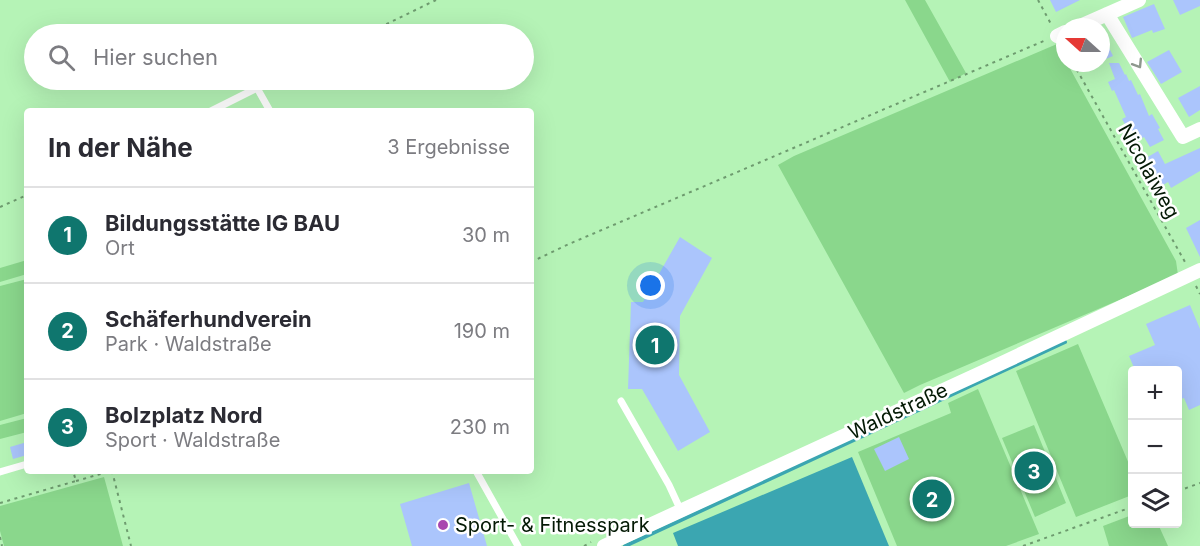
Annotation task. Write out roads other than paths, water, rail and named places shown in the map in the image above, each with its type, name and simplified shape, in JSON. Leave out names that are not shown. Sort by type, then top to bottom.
[{"type":"street","points":[[1098,18],[1139,0]]},
{"type":"street","points":[[1107,14],[1183,137],[1200,129]]},
{"type":"street","name":"Waldstraße","points":[[604,546],[1196,272]]},
{"type":"lane","points":[[217,108],[253,90]]},
{"type":"lane","points":[[258,90],[268,108]]},
{"type":"lane","points":[[621,402],[681,511]]},
{"type":"lane","points":[[0,472],[24,465]]},
{"type":"lane","points":[[478,474],[518,546]]},
{"type":"water","points":[[852,457],[889,546],[678,546],[673,533]]},
{"type":"waterway","points":[[625,546],[1065,342]]},
{"type":"place","name":"Bildungsstätte IG BAU","points":[[655,345]]},
{"type":"place","name":"Bolzplatz Nord","points":[[1034,471]]},
{"type":"place","name":"Schäferhundverein","points":[[932,499]]},
{"type":"place","name":"Sport- & Fitnesspark","points":[[443,525]]}]
